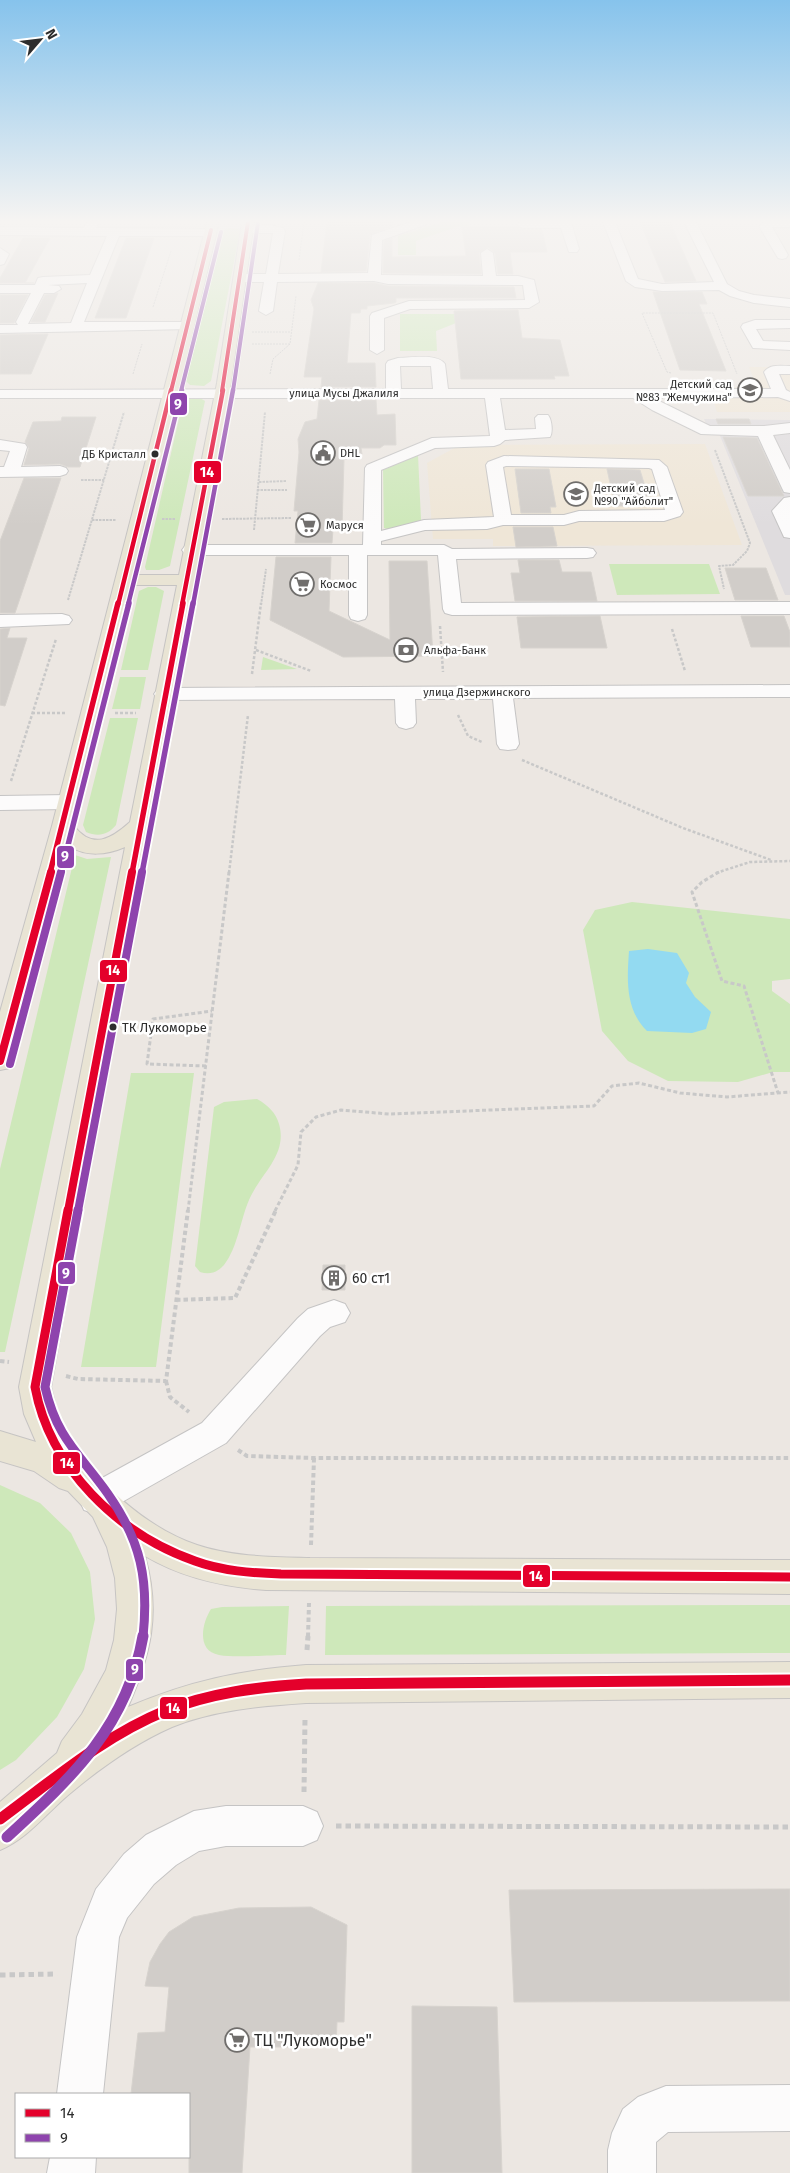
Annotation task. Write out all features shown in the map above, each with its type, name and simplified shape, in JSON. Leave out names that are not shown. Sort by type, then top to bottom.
[{"type":"main road","points":[[0,1830],[68,1765],[94,1733],[114,1699],[128,1664],[135,1629],[136,1596],[131,1564],[121,1535],[108,1513],[52,1442],[36,1404],[35,1387],[222,393],[233,323]]},
{"type":"main road","points":[[0,1061],[63,826],[186,326]]},
{"type":"main road","points":[[125,580],[186,580]]},
{"type":"main road","points":[[63,826],[76,842],[84,846],[95,847],[116,843],[130,836],[140,825]]},
{"type":"main road","points":[[0,1446],[30,1454],[63,1469],[136,1532],[175,1553],[194,1561],[263,1574],[790,1577]]},
{"type":"main road","points":[[0,1819],[102,1746],[164,1711],[197,1700],[221,1695],[273,1686],[306,1684],[790,1680]]},
{"type":"street","points":[[377,323],[378,350]]},
{"type":"street","points":[[790,324],[755,324],[748,327],[758,344],[790,346]]},
{"type":"street","points":[[0,329],[76,326],[186,326]]},
{"type":"street","points":[[385,410],[390,393],[393,364],[398,362],[438,364],[441,393]]},
{"type":"street","points":[[785,395],[771,372],[774,370],[790,370]]},
{"type":"street","points":[[358,615],[368,545],[373,468],[432,443],[494,441],[498,438],[498,435],[492,393]]},
{"type":"street","points":[[636,393],[675,416],[708,431],[767,436],[790,428]]},
{"type":"street","points":[[687,393],[694,416]]},
{"type":"street","name":"улица Мусы Джалиля","points":[[0,394],[687,393],[785,395]]},
{"type":"street","points":[[474,409],[494,409]]},
{"type":"street","points":[[675,416],[790,416]]},
{"type":"street","points":[[498,435],[544,434],[543,418]]},
{"type":"street","points":[[767,436],[789,450],[790,454]]},
{"type":"street","points":[[767,436],[790,488]]},
{"type":"street","points":[[0,445],[19,447],[5,472],[60,472]]},
{"type":"street","points":[[368,545],[389,535],[424,525],[481,524],[503,520],[564,520],[579,516],[664,516],[674,512],[659,467],[653,463],[504,461],[494,465],[503,520]]},
{"type":"street","points":[[790,502],[781,511],[790,533]]},
{"type":"street","points":[[447,554],[579,553],[564,520]]},
{"type":"street","points":[[191,550],[269,550],[368,545],[444,550],[447,554],[452,609],[790,608]]},
{"type":"street","points":[[0,621],[62,620]]},
{"type":"street","name":"улица Дзержинского","points":[[164,694],[790,691]]},
{"type":"street","points":[[502,692],[514,752]]},
{"type":"street","points":[[405,693],[406,723]]},
{"type":"street","points":[[2,803],[69,802]]},
{"type":"street","points":[[96,1498],[214,1433],[309,1327],[319,1318],[334,1313]]},
{"type":"street","points":[[80,2093],[98,1937],[111,1904],[139,1869],[161,1850],[194,1832],[226,1826],[303,1826]]},
{"type":"street","points":[[632,2173],[630,2151],[635,2131],[649,2115],[666,2109],[790,2108]]},
{"type":"street","points":[[71,2173],[73,2158]]},
{"type":"path","points":[[292,323],[290,344],[273,359],[267,393],[253,529],[269,540],[269,550],[166,1381],[170,1397],[214,1433],[247,1456],[314,1458],[790,1458]]},
{"type":"path","points":[[646,323],[667,372],[688,378],[687,393]]},
{"type":"path","points":[[717,323],[738,376],[730,376]]},
{"type":"path","points":[[2,803],[62,620],[148,326]]},
{"type":"path","points":[[290,344],[249,344],[251,332],[291,332]]},
{"type":"path","points":[[708,431],[750,543],[747,551],[733,565],[719,566],[730,609]]},
{"type":"path","points":[[259,482],[287,482]]},
{"type":"path","points":[[258,490],[287,490]]},
{"type":"path","points":[[255,518],[291,518]]},
{"type":"path","points":[[443,673],[440,628],[452,609]]},
{"type":"path","points":[[666,609],[685,671]]},
{"type":"path","points":[[256,650],[318,674]]},
{"type":"path","points":[[457,712],[468,736],[486,744]]},
{"type":"path","points":[[514,752],[683,828],[771,860]]},
{"type":"path","points":[[778,1093],[744,986],[722,981],[716,970],[692,892],[703,879],[723,869],[749,862],[790,861]]},
{"type":"path","points":[[206,1066],[147,1064],[153,1019],[212,1010]]},
{"type":"path","points":[[176,1300],[235,1298],[262,1237],[298,1165],[301,1132],[316,1118],[341,1110],[389,1114],[594,1106],[612,1086],[639,1083],[680,1093],[727,1097],[790,1092]]},
{"type":"path","points":[[38,1369],[78,1379],[166,1381]]},
{"type":"path","points":[[314,1458],[303,1826],[790,1827]]},
{"type":"path","points":[[0,1975],[93,1973]]},
{"type":"shaded area","name":"Детский сад №83 \"Жемчужина\"","points":[[749,367],[790,367],[790,412],[717,412],[709,387],[757,387]]},
{"type":"shaded area","points":[[704,419],[790,420],[790,595],[785,595],[716,426],[707,426]]},
{"type":"shaded area","name":"Детский сад №90 \"Айболит\"","points":[[705,444],[742,545],[493,546],[493,539],[433,539],[427,463],[460,445]]},
{"type":"green space","points":[[200,323],[222,323],[211,381],[204,386],[190,385],[186,381]]},
{"type":"green space","points":[[400,323],[455,323],[436,331],[437,351],[400,351]]},
{"type":"green space","points":[[189,398],[200,398],[205,401],[170,566],[159,570],[146,570],[145,567],[183,401]]},
{"type":"green space","points":[[418,455],[421,520],[390,530],[384,528],[383,470]]},
{"type":"green space","points":[[609,564],[709,564],[720,594],[617,595]]},
{"type":"green space","points":[[148,587],[156,587],[164,591],[148,670],[121,670],[139,591]]},
{"type":"green space","points":[[263,657],[297,669],[261,670]]},
{"type":"green space","points":[[120,677],[146,677],[140,709],[112,709]]},
{"type":"green space","points":[[110,718],[138,718],[116,825],[106,833],[95,834],[86,832],[83,825]]},
{"type":"green space","points":[[75,855],[87,859],[111,857],[5,1352],[0,1352],[0,1169]]},
{"type":"green space","points":[[632,902],[790,919],[790,979],[772,981],[772,991],[790,1004],[790,1072],[773,1072],[738,1082],[668,1081],[628,1061],[602,1031],[583,930],[595,910]]},
{"type":"green space","points":[[131,1073],[194,1073],[156,1367],[81,1367]]},
{"type":"green space","points":[[257,1099],[276,1116],[281,1135],[280,1145],[272,1164],[249,1200],[229,1258],[216,1272],[200,1272],[195,1266],[214,1107],[224,1102]]},
{"type":"green space","points":[[0,1485],[40,1503],[71,1533],[90,1572],[95,1619],[84,1669],[57,1717],[16,1760],[0,1770]]},
{"type":"green space","points":[[790,1605],[790,1653],[325,1655],[326,1606]]},
{"type":"green space","points":[[289,1606],[286,1655],[219,1655],[207,1648],[204,1642],[205,1622],[211,1609],[222,1607]]},
{"type":"water","points":[[648,949],[677,953],[689,973],[686,983],[695,997],[711,1012],[706,1029],[692,1033],[647,1031],[640,1022],[631,1004],[629,994],[629,951]]},
{"type":"building","points":[[312,323],[350,323],[347,363],[375,363],[376,387],[321,387],[322,377],[304,377]]},
{"type":"building","points":[[455,323],[520,323],[522,338],[560,340],[569,376],[554,376],[555,379],[461,379]]},
{"type":"building","points":[[664,323],[707,323],[726,371],[680,370]]},
{"type":"building","points":[[48,334],[31,374],[0,374],[0,335]]},
{"type":"building","points":[[319,400],[376,400],[377,415],[395,414],[396,445],[384,445],[380,448],[361,448],[362,454],[357,454],[357,459],[344,459],[342,529],[333,529],[332,543],[295,543],[298,511],[294,511],[299,452],[298,439],[305,422],[317,419]]},
{"type":"building","points":[[62,417],[96,417],[80,467],[68,467],[60,464],[24,465],[29,448],[25,442],[33,422],[61,421]]},
{"type":"building","points":[[716,419],[749,419],[751,424],[718,424]]},
{"type":"building","points":[[723,437],[757,438],[784,496],[748,496]]},
{"type":"building","points":[[515,469],[549,469],[556,507],[550,507],[551,513],[521,513]]},
{"type":"building","points":[[607,469],[640,470],[651,506],[615,506]]},
{"type":"building","points":[[24,478],[61,478],[15,613],[0,613],[0,541]]},
{"type":"building","points":[[513,527],[553,527],[557,546],[516,547]]},
{"type":"building","name":"Космос","points":[[276,557],[331,557],[329,611],[390,640],[389,561],[427,561],[433,656],[343,657],[270,620]]},
{"type":"building","points":[[518,560],[559,560],[562,572],[591,572],[597,601],[515,601],[511,573],[520,573]]},
{"type":"building","points":[[725,568],[766,568],[778,600],[735,600]]},
{"type":"building","points":[[600,616],[607,648],[521,648],[517,617]]},
{"type":"building","points":[[741,616],[784,616],[790,632],[790,647],[751,647]]},
{"type":"building","points":[[10,628],[7,638],[27,638],[5,706],[0,705],[0,629]]},
{"type":"building","name":"60 ст1","points":[[323,1265],[345,1265],[345,1290],[322,1290]]},
{"type":"building","points":[[790,1889],[790,2001],[514,2002],[509,1890]]},
{"type":"building","name":"ТЦ \"Лукоморье\"","points":[[311,1907],[347,1925],[344,2022],[337,2022],[336,2047],[250,2047],[242,2173],[189,2173],[190,2093],[131,2093],[138,2033],[165,2032],[169,1987],[145,1986],[150,1962],[169,1932],[193,1917],[239,1908]]},
{"type":"building","points":[[412,2006],[497,2007],[502,2173],[412,2173]]},
{"type":"transit line","name":"14","points":[[0,1061],[63,826],[188,323]]},
{"type":"transit line","name":"9","points":[[10,1064],[73,828],[198,323]]},
{"type":"transit line","name":"14","points":[[233,323],[224,383],[35,1387],[42,1417],[53,1441],[67,1464],[102,1505],[146,1538],[169,1551],[222,1569],[310,1575],[790,1577]]},
{"type":"transit line","name":"9","points":[[7,1837],[72,1775],[106,1732],[119,1710],[129,1686],[143,1638],[146,1588],[142,1563],[135,1542],[122,1515],[74,1452],[56,1424],[45,1387],[234,385],[243,323]]},
{"type":"transit line","name":"14","points":[[0,1819],[100,1746],[143,1721],[182,1705],[234,1692],[306,1684],[790,1680]]},
{"type":"place","name":"Детский сад №83 \"Жемчужина\"","points":[[750,390]]},
{"type":"place","name":"DHL","points":[[323,453]]},
{"type":"place","name":"ДБ Кристалл","points":[[155,454]]},
{"type":"place","name":"Детский сад №90 \"Айболит\"","points":[[576,494]]},
{"type":"place","name":"Маруся","points":[[308,525]]},
{"type":"place","name":"Космос","points":[[302,584]]},
{"type":"place","name":"Альфа-Банк","points":[[406,650]]},
{"type":"place","name":"ТК Лукоморье","points":[[113,1027]]},
{"type":"place","name":"60 ст1","points":[[334,1278]]},
{"type":"place","name":"ТЦ \"Лукоморье\"","points":[[237,2040]]}]
